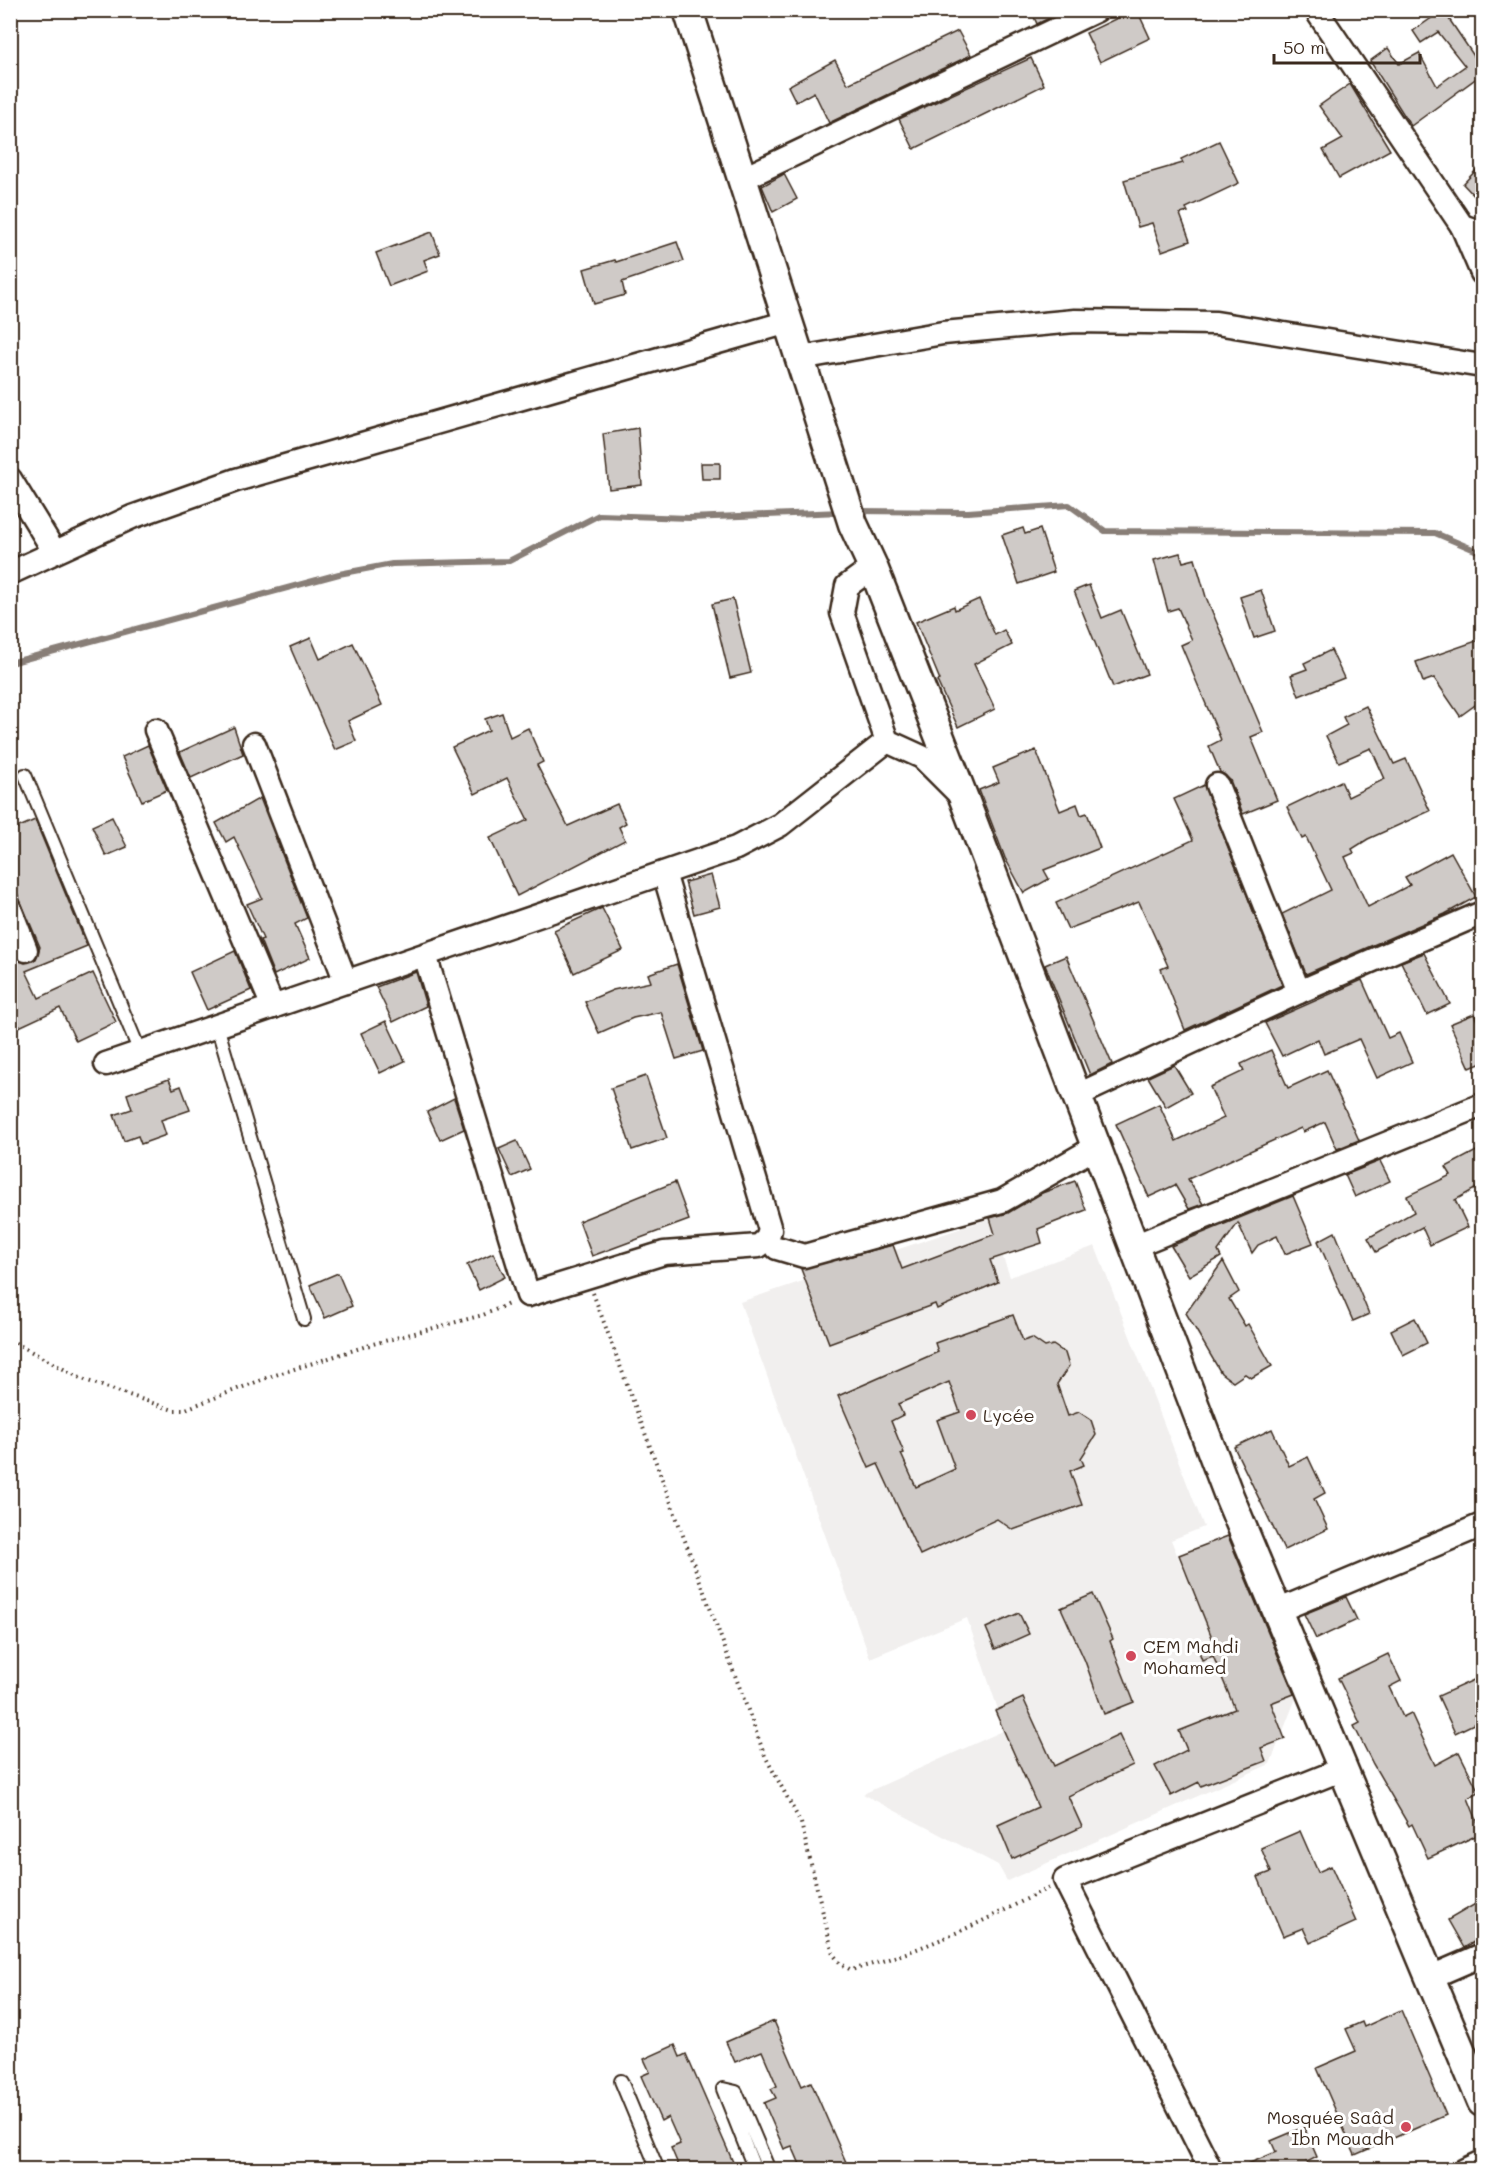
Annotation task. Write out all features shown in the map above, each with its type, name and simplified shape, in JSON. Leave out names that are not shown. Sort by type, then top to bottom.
[{"type":"street","points":[[688,10],[850,513],[1078,1095],[1229,1496],[1482,2102]]},
{"type":"street","points":[[742,179],[1097,10]]},
{"type":"street","points":[[1316,10],[1472,229],[1482,273]]},
{"type":"street","points":[[800,358],[943,333],[1075,321],[1216,323],[1482,366]]},
{"type":"street","points":[[10,573],[54,551],[132,518],[236,480],[788,322]]},
{"type":"street","points":[[10,479],[54,551]]},
{"type":"street","points":[[873,567],[847,586],[842,613],[887,741],[922,757],[964,800]]},
{"type":"street","points":[[156,730],[273,1007]]},
{"type":"street","points":[[106,1064],[736,848],[780,825],[887,741]]},
{"type":"street","points":[[254,744],[346,982]]},
{"type":"street","points":[[1217,785],[1299,992]]},
{"type":"street","points":[[425,955],[528,1295],[664,1253],[759,1246],[767,1239],[770,1230],[664,873]]},
{"type":"street","points":[[10,909],[26,950]]},
{"type":"street","points":[[1078,1095],[1299,992],[1482,913]]},
{"type":"street","points":[[1134,1246],[1482,1105]]},
{"type":"street","points":[[777,1248],[804,1256],[1002,1201],[1096,1147]]},
{"type":"street","points":[[1277,1611],[1482,1525]]},
{"type":"street","points":[[1211,2169],[1065,1880],[1343,1769]]},
{"type":"street","points":[[1431,1977],[1482,1955]]},
{"type":"street","points":[[1465,2169],[1482,2162]]},
{"type":"lane","points":[[25,775],[140,1052]]},
{"type":"lane","points":[[217,1026],[304,1319]]},
{"type":"lane","points":[[621,2081],[658,2169]]},
{"type":"lane","points":[[755,2169],[723,2089],[736,2092],[769,2169]]},
{"type":"path","points":[[587,1277],[765,1756],[801,1822],[832,1954],[841,1964],[851,1970],[889,1960],[975,1926],[1065,1880]]},
{"type":"path","points":[[10,1340],[82,1379],[173,1410],[183,1410],[269,1377],[373,1344],[483,1316],[528,1295]]},
{"type":"shaded area","name":"Lycée","points":[[989,1219],[1010,1277],[1095,1246],[1204,1527],[1171,1540],[1185,1574],[1238,1552],[1298,1693],[1270,1764],[1007,1881],[998,1865],[863,1794],[1005,1730],[967,1618],[870,1658],[740,1302]]},
{"type":"building","points":[[1031,10],[1065,10],[1037,24]]},
{"type":"building","points":[[1137,10],[1150,38],[1100,62],[1086,33]]},
{"type":"building","points":[[1443,10],[1482,68],[1482,74],[1411,126],[1370,61],[1388,48],[1399,64],[1419,53],[1437,86],[1465,66],[1438,32],[1421,43],[1413,31]]},
{"type":"building","points":[[958,31],[971,55],[829,123],[814,92],[796,102],[788,86],[835,60],[848,84]]},
{"type":"building","points":[[1031,58],[1044,85],[914,149],[899,119]]},
{"type":"building","points":[[1350,84],[1390,150],[1339,178],[1323,150],[1343,139],[1319,106]]},
{"type":"building","points":[[1219,141],[1239,183],[1186,208],[1188,212],[1180,214],[1190,241],[1162,251],[1152,223],[1138,227],[1124,180],[1183,163],[1181,159]]},
{"type":"building","points":[[1482,164],[1482,204],[1463,184]]},
{"type":"building","points":[[784,174],[797,199],[773,212],[762,186]]},
{"type":"building","points":[[432,232],[440,254],[424,260],[428,271],[389,286],[376,253]]},
{"type":"building","points":[[677,242],[684,261],[622,282],[625,295],[594,304],[584,269],[615,260],[616,262]]},
{"type":"building","points":[[638,428],[642,485],[609,489],[603,434]]},
{"type":"building","points":[[701,463],[720,463],[720,479],[702,479]]},
{"type":"building","points":[[1023,528],[1025,534],[1040,529],[1054,572],[1019,584],[1002,535]]},
{"type":"building","points":[[1180,553],[1183,562],[1195,559],[1206,597],[1263,732],[1251,737],[1277,800],[1243,814],[1230,780],[1220,772],[1209,746],[1221,740],[1181,645],[1192,640],[1178,608],[1168,611],[1154,560]]},
{"type":"building","points":[[1089,585],[1102,618],[1121,610],[1147,674],[1113,687],[1074,591]]},
{"type":"building","points":[[1261,590],[1275,631],[1254,638],[1240,597]]},
{"type":"building","points":[[733,599],[751,673],[730,678],[712,604]]},
{"type":"building","points":[[979,599],[995,635],[1004,630],[1012,645],[974,664],[995,709],[958,727],[937,681],[940,680],[916,622],[954,606],[955,610]]},
{"type":"building","points":[[311,638],[320,659],[353,643],[382,705],[348,721],[356,741],[335,750],[290,647]]},
{"type":"building","points":[[1482,639],[1482,700],[1460,716],[1434,678],[1423,682],[1416,662]]},
{"type":"building","points":[[1331,650],[1344,678],[1299,696],[1291,675],[1307,669],[1304,663]]},
{"type":"building","points":[[1366,706],[1394,764],[1406,759],[1430,811],[1368,839],[1352,849],[1354,853],[1345,857],[1368,907],[1410,885],[1405,877],[1451,852],[1476,897],[1445,914],[1306,974],[1282,914],[1331,890],[1306,837],[1302,839],[1287,807],[1341,781],[1348,797],[1385,779],[1371,748],[1339,762],[1326,736],[1347,725],[1343,717]]},
{"type":"building","points":[[502,713],[510,737],[528,728],[543,762],[537,765],[568,826],[617,804],[626,823],[619,827],[625,840],[517,896],[490,838],[528,820],[507,778],[475,794],[452,747],[489,730],[485,719]]},
{"type":"building","points":[[234,727],[243,754],[191,778],[180,752]]},
{"type":"building","points":[[148,745],[167,790],[142,801],[122,757]]},
{"type":"building","points":[[1036,750],[1060,811],[1077,804],[1081,815],[1087,813],[1100,848],[1044,870],[1049,879],[1024,893],[1005,858],[979,790],[999,782],[993,768]]},
{"type":"building","points":[[1204,785],[1282,985],[1185,1030],[1161,969],[1168,966],[1139,902],[1068,929],[1056,903],[1193,840],[1174,799]]},
{"type":"building","points":[[260,798],[307,918],[295,924],[310,958],[274,975],[260,940],[263,939],[247,904],[262,898],[234,837],[226,842],[216,823]]},
{"type":"building","points":[[112,817],[127,847],[106,856],[92,826]]},
{"type":"building","points":[[35,820],[87,946],[26,971],[39,998],[93,973],[116,1022],[76,1041],[60,1008],[17,1028],[10,1013],[10,947],[17,960],[25,963],[36,959],[40,947],[10,876],[10,831]]},
{"type":"building","points":[[711,875],[720,907],[694,914],[685,882]]},
{"type":"building","points":[[602,908],[623,950],[574,973],[554,930]]},
{"type":"building","points":[[235,951],[251,990],[207,1010],[190,972]]},
{"type":"building","points":[[1424,953],[1450,1004],[1427,1015],[1401,962]]},
{"type":"building","points":[[1066,956],[1112,1064],[1090,1075],[1045,965]]},
{"type":"building","points":[[677,964],[703,1051],[676,1059],[661,1012],[633,1018],[599,1033],[585,1002],[613,990],[651,982],[648,974]]},
{"type":"building","points":[[416,972],[426,1006],[393,1022],[376,987]]},
{"type":"building","points":[[1362,980],[1388,1038],[1399,1033],[1412,1062],[1377,1078],[1359,1039],[1324,1054],[1318,1039],[1282,1056],[1265,1023]]},
{"type":"building","points":[[1474,1014],[1482,1032],[1482,1063],[1470,1068],[1450,1024]]},
{"type":"building","points":[[386,1021],[405,1061],[380,1073],[361,1033]]},
{"type":"building","points":[[1271,1050],[1288,1088],[1327,1070],[1359,1140],[1337,1149],[1325,1122],[1303,1132],[1301,1128],[1188,1179],[1203,1204],[1189,1209],[1175,1185],[1149,1197],[1116,1124],[1159,1104],[1176,1141],[1224,1118],[1210,1087],[1244,1071],[1241,1064]]},
{"type":"building","points":[[1174,1065],[1191,1093],[1166,1107],[1148,1077]]},
{"type":"building","points":[[646,1076],[667,1138],[632,1150],[611,1088]]},
{"type":"building","points":[[169,1079],[173,1089],[181,1086],[190,1110],[161,1120],[166,1135],[141,1144],[138,1136],[124,1141],[114,1115],[132,1109],[127,1094]]},
{"type":"building","points":[[454,1098],[464,1129],[440,1140],[427,1112]]},
{"type":"building","points":[[517,1141],[530,1169],[512,1177],[499,1149]]},
{"type":"building","points":[[1482,1148],[1482,1185],[1455,1200],[1468,1227],[1430,1245],[1422,1227],[1376,1252],[1368,1238],[1414,1212],[1407,1196],[1451,1175],[1446,1167]]},
{"type":"building","points":[[1380,1161],[1390,1181],[1355,1197],[1345,1175]]},
{"type":"building","points":[[1075,1181],[1086,1210],[1038,1229],[1042,1243],[990,1260],[998,1282],[937,1309],[935,1304],[829,1343],[801,1269],[893,1245],[902,1269],[995,1234],[990,1218],[1008,1213],[1042,1193]]},
{"type":"building","points":[[675,1182],[689,1220],[592,1256],[579,1221]]},
{"type":"building","points":[[1293,1196],[1313,1243],[1285,1254],[1277,1236],[1258,1245],[1252,1253],[1238,1223],[1218,1251],[1221,1257],[1189,1276],[1171,1246]]},
{"type":"building","points":[[1335,1232],[1369,1314],[1353,1321],[1318,1241]]},
{"type":"building","points":[[493,1253],[505,1277],[479,1290],[467,1265]]},
{"type":"building","points":[[1223,1261],[1239,1292],[1229,1299],[1245,1326],[1248,1324],[1272,1366],[1251,1378],[1245,1374],[1233,1382],[1221,1373],[1186,1313]]},
{"type":"building","points":[[338,1273],[352,1306],[325,1318],[310,1285]]},
{"type":"building","points":[[1013,1315],[1023,1341],[1032,1338],[1045,1347],[1053,1345],[1065,1353],[1069,1366],[1057,1384],[1068,1416],[1079,1412],[1091,1420],[1096,1435],[1081,1458],[1084,1465],[1070,1471],[1082,1505],[1013,1530],[997,1519],[920,1555],[878,1464],[869,1468],[838,1396],[938,1352],[935,1343]],"holes":[[[949,1382],[960,1412],[937,1420],[955,1469],[916,1487],[901,1454],[904,1453],[891,1421],[903,1415],[898,1404]]]},
{"type":"building","points":[[1415,1318],[1427,1343],[1403,1355],[1391,1330]]},
{"type":"building","points":[[1272,1429],[1289,1466],[1308,1457],[1325,1493],[1314,1499],[1328,1529],[1284,1550],[1234,1447]]},
{"type":"building","points":[[1228,1536],[1294,1694],[1271,1703],[1285,1739],[1261,1748],[1266,1761],[1201,1786],[1199,1782],[1171,1796],[1155,1766],[1187,1750],[1179,1731],[1235,1709],[1213,1656],[1202,1660],[1197,1646],[1213,1640],[1179,1555]]},
{"type":"building","points":[[1093,1594],[1113,1639],[1110,1641],[1134,1702],[1104,1714],[1085,1661],[1061,1608]]},
{"type":"building","points":[[1346,1597],[1357,1620],[1316,1639],[1304,1614]]},
{"type":"building","points":[[1019,1613],[1029,1634],[995,1649],[986,1628]]},
{"type":"building","points":[[1388,1654],[1401,1681],[1389,1687],[1403,1717],[1411,1713],[1435,1765],[1459,1752],[1479,1792],[1468,1798],[1482,1833],[1428,1858],[1412,1824],[1409,1826],[1354,1726],[1360,1723],[1338,1678]]},
{"type":"building","points":[[1478,1678],[1482,1687],[1482,1720],[1455,1733],[1438,1696]]},
{"type":"building","points":[[1023,1698],[1054,1766],[1119,1735],[1133,1765],[1068,1796],[1082,1827],[1012,1859],[998,1825],[1038,1807],[995,1711]]},
{"type":"building","points":[[1300,1831],[1318,1872],[1331,1866],[1356,1922],[1310,1943],[1303,1928],[1283,1936],[1258,1877],[1271,1872],[1261,1848]]},
{"type":"building","points":[[1477,1903],[1482,1912],[1482,1937],[1464,1948],[1448,1920]]},
{"type":"building","points":[[1401,2010],[1446,2115],[1355,2155],[1317,2068],[1356,2051],[1346,2029],[1362,2022],[1364,2027]]},
{"type":"building","points":[[774,2021],[802,2086],[811,2082],[849,2169],[802,2169],[792,2146],[784,2149],[764,2103],[776,2098],[771,2089],[777,2086],[762,2051],[735,2062],[726,2042]]},
{"type":"building","points":[[675,2045],[680,2057],[686,2054],[736,2169],[680,2169],[671,2148],[680,2144],[668,2117],[661,2121],[641,2076],[650,2072],[644,2059]]},
{"type":"building","points":[[1304,2127],[1317,2157],[1307,2162],[1310,2169],[1236,2169],[1276,2152],[1271,2141]]},
{"type":"waterway","points":[[857,511],[968,512],[1069,505],[1105,531],[1435,533],[1482,553]]},
{"type":"waterway","points":[[10,663],[339,574],[392,564],[509,561],[599,515],[689,518],[841,512]]},
{"type":"place","name":"Lycée","points":[[971,1415]]},
{"type":"place","name":"CEM Mahdi Mohamed","points":[[1131,1656]]},
{"type":"place","name":"Mosquée Saâd Ibn Mouadh","points":[[1406,2127]]}]
